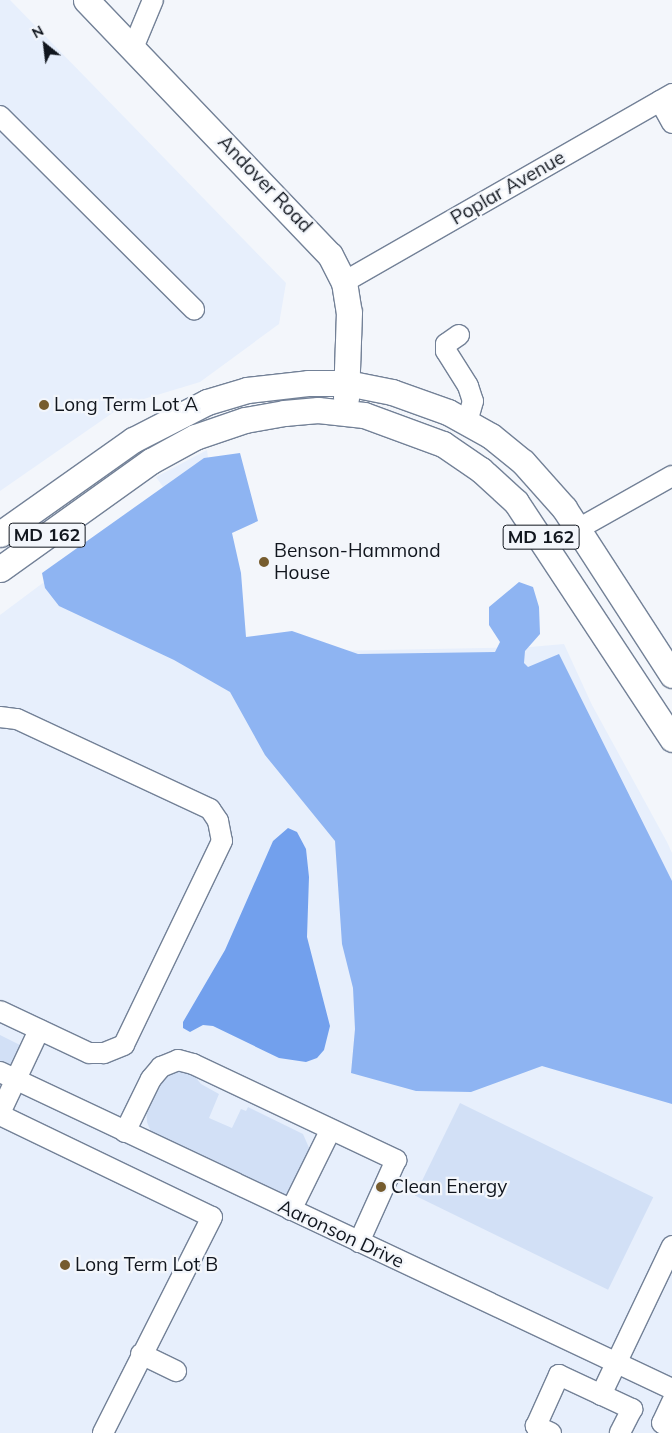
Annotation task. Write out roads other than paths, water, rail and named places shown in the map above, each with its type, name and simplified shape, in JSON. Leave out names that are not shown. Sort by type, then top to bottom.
[{"type":"main road","name":"Andover Road","points":[[86,0],[318,240],[344,282],[350,323],[344,412]]},
{"type":"main road","name":"MD 162","points":[[0,534],[133,440],[189,409],[227,396],[271,386],[347,383],[429,403],[467,422],[523,462],[550,490],[669,664]]},
{"type":"main road","name":"MD 162","points":[[0,569],[181,443],[228,425],[264,416],[309,410],[344,412],[385,421],[443,444],[499,485],[548,546],[672,739]]},
{"type":"street","points":[[133,48],[153,0]]},
{"type":"street","points":[[666,97],[672,123]]},
{"type":"street","name":"Poplar Avenue","points":[[344,282],[666,97]]},
{"type":"street","points":[[0,116],[194,309]]},
{"type":"street","points":[[459,335],[446,344],[446,352],[468,386],[473,402],[467,422]]},
{"type":"street","points":[[578,529],[672,476]]},
{"type":"street","points":[[0,717],[17,719],[210,808],[222,838],[219,853],[126,1042],[115,1049],[93,1054],[0,1012]]},
{"type":"street","points":[[39,1030],[8,1076],[0,1114],[212,1217],[179,1288],[141,1354],[103,1433]]},
{"type":"street","points":[[125,1132],[151,1079],[166,1064],[178,1060],[396,1160],[359,1242]]},
{"type":"street","name":"Aaronson Drive","points":[[8,1076],[672,1389]]},
{"type":"street","points":[[291,1210],[330,1131]]},
{"type":"street","points":[[601,1395],[672,1246]]},
{"type":"street","points":[[141,1354],[176,1371]]},
{"type":"street","points":[[537,1431],[559,1375],[632,1409],[620,1433]]},
{"type":"street","points":[[672,1402],[662,1423],[672,1428]]},
{"type":"place","name":"Long Term Lot A","points":[[44,405]]},
{"type":"place","name":"Benson-Hammond House","points":[[264,562]]},
{"type":"place","name":"Clean Energy","points":[[381,1187]]},
{"type":"place","name":"Long Term Lot B","points":[[65,1265]]}]
